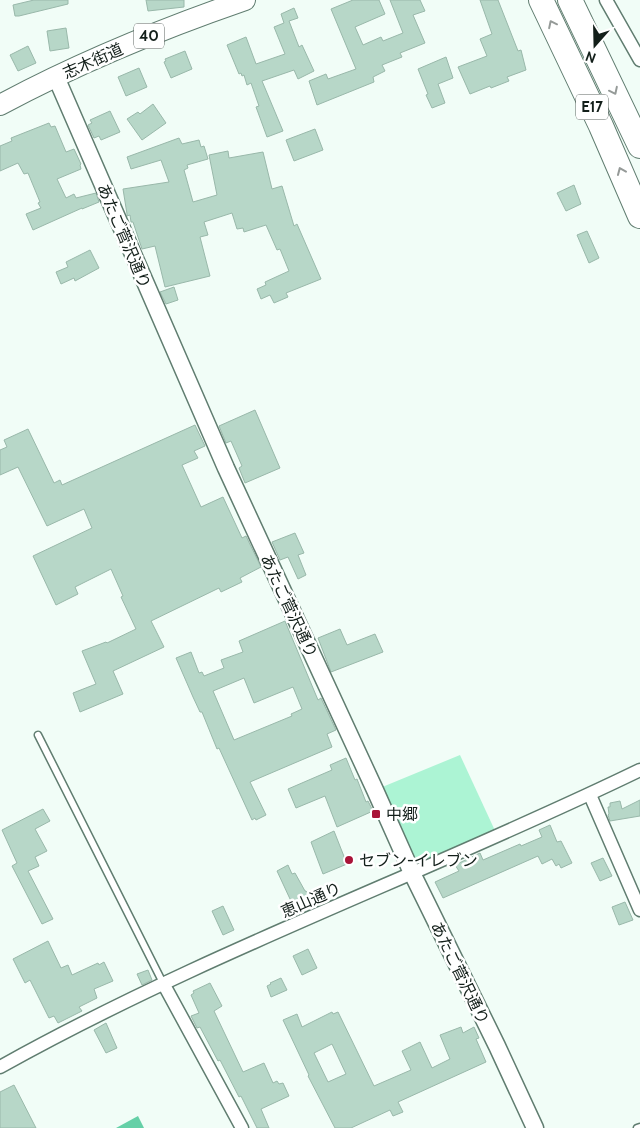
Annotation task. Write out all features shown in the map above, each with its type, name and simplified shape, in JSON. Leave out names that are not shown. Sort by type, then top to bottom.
[{"type":"highway","name":"E17","points":[[541,0],[602,126],[640,216]]},
{"type":"highway","name":"E17","points":[[570,0],[640,146]]},
{"type":"main road","name":"志木街道","points":[[0,105],[172,27],[245,0]]},
{"type":"street","points":[[606,0],[640,60]]},
{"type":"street","name":"あたご菅沢通り","points":[[56,78],[226,468],[412,873],[535,1128]]},
{"type":"street","name":"恵山通り","points":[[0,1067],[51,1039],[164,983],[590,795],[640,770]]},
{"type":"street","points":[[590,795],[640,910]]},
{"type":"street","points":[[164,983],[242,1128]]},
{"type":"lane","points":[[38,735],[164,983]]},
{"type":"green space","points":[[460,755],[497,835],[412,873],[375,790]]},
{"type":"green space","points":[[138,1116],[144,1128],[116,1128]]},
{"type":"building","points":[[34,0],[68,0],[68,4],[15,16],[13,5]]},
{"type":"building","points":[[146,0],[184,0],[184,7],[148,11]]},
{"type":"building","points":[[353,0],[379,0],[385,14],[355,27],[363,45],[381,37],[383,41],[403,33],[390,0],[420,0],[425,11],[413,15],[425,43],[400,53],[402,57],[382,65],[385,71],[373,77],[374,82],[317,105],[309,81],[326,74],[328,79],[356,69],[331,9]]},
{"type":"building","points":[[480,0],[498,0],[518,51],[521,50],[526,70],[507,77],[509,81],[470,94],[458,67],[487,56],[480,39],[492,34]]},
{"type":"building","points":[[294,8],[298,18],[289,21],[299,47],[302,45],[314,71],[298,79],[294,70],[262,81],[283,131],[267,137],[256,107],[259,106],[251,83],[247,85],[244,75],[239,74],[227,45],[246,37],[256,64],[285,54],[274,27],[284,23],[281,14]]},
{"type":"building","points":[[66,28],[69,48],[50,51],[47,31]]},
{"type":"building","points":[[28,46],[36,63],[18,71],[10,55]]},
{"type":"building","points":[[185,51],[192,69],[171,78],[164,62],[166,61],[165,59]]},
{"type":"building","points":[[446,57],[453,78],[438,84],[445,103],[432,108],[418,69]]},
{"type":"building","points":[[139,68],[147,87],[126,96],[118,77]]},
{"type":"building","points":[[153,104],[166,123],[142,140],[127,119],[138,112],[140,114]]},
{"type":"building","points":[[110,111],[120,132],[101,140],[99,136],[94,138],[88,125],[92,123],[90,120]]},
{"type":"building","points":[[49,123],[51,127],[55,126],[66,152],[74,149],[81,164],[81,169],[57,179],[66,198],[74,194],[76,198],[96,193],[99,202],[33,230],[26,214],[41,208],[38,203],[40,202],[28,173],[24,174],[18,163],[0,171],[0,146],[12,141],[11,138]]},
{"type":"building","points":[[315,129],[323,150],[294,161],[286,140]]},
{"type":"building","points":[[179,138],[182,144],[199,140],[201,147],[204,146],[208,159],[187,165],[188,168],[184,170],[193,202],[217,195],[209,155],[228,151],[229,158],[263,152],[272,189],[282,186],[294,226],[297,224],[321,279],[286,293],[288,297],[274,303],[270,295],[261,299],[257,289],[266,285],[265,282],[289,271],[280,249],[277,250],[266,225],[244,232],[243,228],[237,229],[232,213],[204,222],[208,235],[200,237],[210,276],[165,287],[155,246],[142,249],[130,215],[127,216],[123,189],[169,182],[161,160],[131,169],[127,157]]},
{"type":"building","points":[[574,185],[581,204],[566,211],[557,193]]},
{"type":"building","points":[[587,231],[599,258],[589,263],[577,235]]},
{"type":"building","points":[[90,250],[99,268],[75,281],[74,278],[61,284],[56,272],[68,267],[66,262]]},
{"type":"building","points":[[174,287],[178,300],[166,304],[160,292]]},
{"type":"building","points":[[255,410],[280,468],[245,483],[239,468],[242,466],[231,441],[226,443],[219,426]]},
{"type":"building","points":[[195,425],[205,446],[194,451],[198,458],[182,465],[201,507],[223,497],[242,538],[246,536],[261,567],[240,578],[242,582],[221,592],[219,588],[151,621],[164,647],[113,671],[123,694],[80,712],[73,693],[96,684],[82,651],[107,643],[136,629],[121,597],[123,596],[111,569],[75,587],[78,594],[56,605],[33,556],[92,528],[84,509],[47,526],[18,467],[0,475],[0,450],[7,447],[4,440],[28,429],[54,483],[60,480],[62,485]]},
{"type":"building","points":[[295,533],[304,553],[298,555],[306,575],[298,579],[288,557],[280,560],[272,542]]},
{"type":"building","points":[[285,621],[318,700],[321,698],[336,730],[327,734],[332,747],[250,782],[266,815],[256,820],[255,818],[252,820],[219,748],[217,749],[202,712],[200,712],[176,658],[191,652],[199,673],[202,672],[204,676],[224,668],[221,660],[243,652],[239,641]],"holes":[[[244,678],[254,703],[293,687],[302,709],[291,714],[292,716],[234,740],[213,691]]]},
{"type":"building","points":[[340,629],[347,645],[375,634],[383,652],[331,672],[318,638]]},
{"type":"building","points":[[346,758],[366,802],[368,801],[373,811],[337,827],[325,796],[296,808],[288,789],[332,770],[330,765]]},
{"type":"building","points":[[640,800],[640,816],[610,821],[608,807],[610,807],[610,803],[620,801],[622,809]]},
{"type":"building","points":[[43,809],[50,821],[35,829],[47,851],[35,857],[39,866],[28,871],[53,919],[42,924],[12,866],[17,863],[2,830]]},
{"type":"building","points":[[550,825],[557,842],[561,841],[572,863],[561,868],[559,864],[556,866],[552,859],[542,864],[538,856],[443,898],[435,882],[459,871],[455,865],[480,853],[483,860],[520,844],[521,846],[542,837],[539,830]]},
{"type":"building","points":[[334,831],[347,864],[323,874],[311,842]]},
{"type":"building","points":[[603,858],[612,876],[600,881],[591,863]]},
{"type":"building","points":[[288,865],[292,874],[295,873],[316,906],[297,914],[277,871]]},
{"type":"building","points":[[625,902],[633,920],[619,925],[612,907]]},
{"type":"building","points":[[223,906],[234,930],[223,935],[212,911]]},
{"type":"building","points":[[48,941],[61,968],[68,965],[72,975],[104,962],[113,981],[94,989],[97,998],[79,1007],[82,1011],[58,1023],[54,1016],[49,1018],[30,980],[25,983],[13,959]]},
{"type":"building","points":[[308,949],[317,968],[302,975],[293,956]]},
{"type":"building","points":[[148,970],[152,980],[142,985],[137,974]]},
{"type":"building","points":[[281,978],[287,990],[271,997],[267,986]]},
{"type":"building","points":[[210,983],[222,1006],[214,1011],[243,1072],[264,1063],[273,1083],[277,1081],[279,1084],[283,1083],[289,1096],[261,1109],[269,1128],[257,1128],[220,1060],[218,1061],[200,1027],[197,1028],[191,1016],[199,1013],[191,995],[194,993],[193,991]]},
{"type":"building","points":[[332,1012],[333,1014],[338,1012],[374,1086],[411,1070],[402,1051],[420,1042],[432,1068],[450,1059],[440,1035],[461,1027],[463,1033],[474,1027],[479,1038],[476,1039],[486,1062],[398,1102],[403,1112],[393,1116],[390,1110],[351,1128],[335,1128],[308,1076],[283,1020],[297,1014],[302,1027]],"holes":[[[332,1044],[346,1074],[328,1082],[314,1053]]]},
{"type":"building","points":[[106,1023],[117,1048],[106,1053],[94,1030]]},
{"type":"building","points":[[14,1085],[36,1128],[0,1128],[0,1092]]},
{"type":"place","name":"中郷","points":[[376,814]]},
{"type":"place","name":"セブン-イレブン","points":[[349,860]]}]
